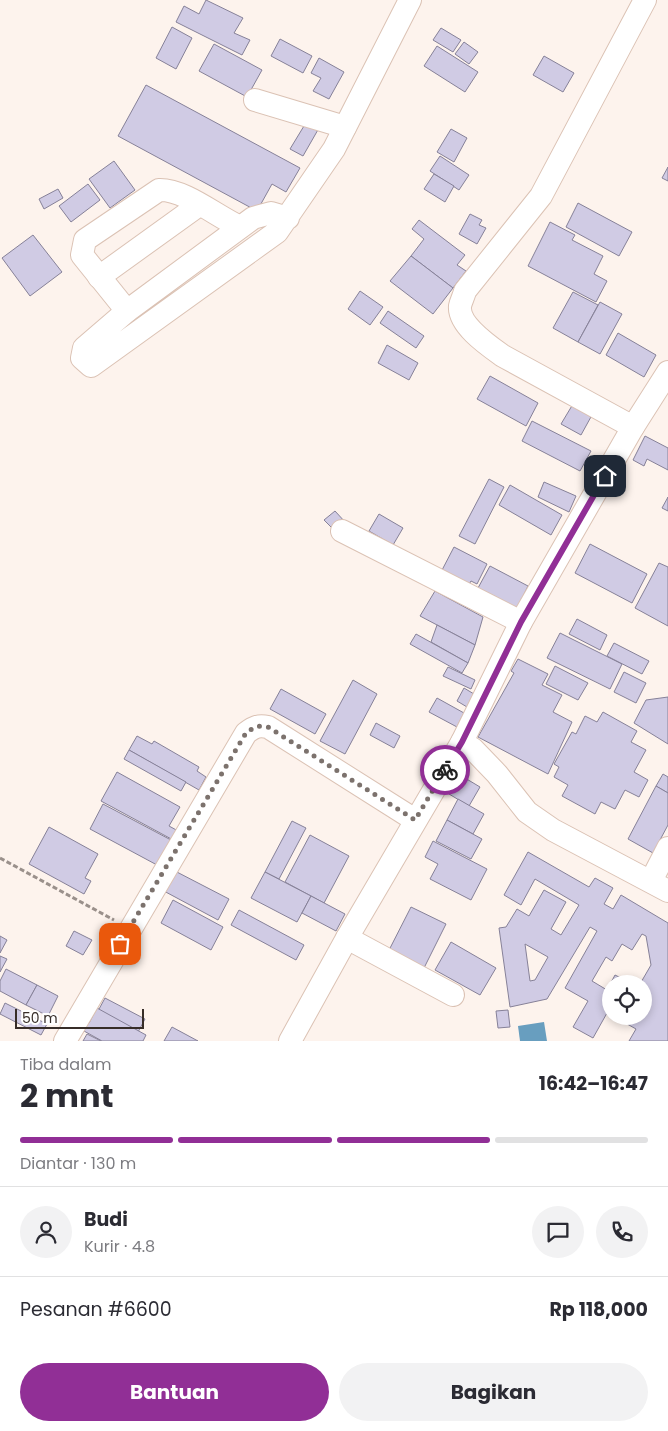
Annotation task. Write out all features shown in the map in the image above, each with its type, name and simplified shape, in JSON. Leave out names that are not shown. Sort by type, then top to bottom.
[{"type":"street","points":[[288,218],[263,213],[240,227],[127,311],[84,348],[82,358],[91,366],[264,243],[288,218],[334,149],[410,0]]},
{"type":"street","points":[[633,427],[483,342],[464,320],[460,307],[465,291],[541,196],[646,0]]},
{"type":"street","points":[[255,100],[345,127]]},
{"type":"street","points":[[127,311],[82,254],[85,240],[93,234],[159,190],[169,190],[240,227]]},
{"type":"street","points":[[99,277],[199,205]]},
{"type":"street","points":[[290,1041],[347,938],[462,742],[521,622],[633,427],[664,386]]},
{"type":"street","points":[[342,531],[521,622]]},
{"type":"street","points":[[65,1041],[246,733],[258,726],[268,727],[415,820]]},
{"type":"street","points":[[462,742],[473,749],[497,774],[527,812],[552,830],[660,886],[668,848]]},
{"type":"street","points":[[347,938],[453,995]]},
{"type":"path","points":[[0,858],[130,928]]},
{"type":"water","points":[[544,1022],[547,1041],[520,1041],[518,1026]]},
{"type":"building","points":[[206,0],[243,18],[234,33],[250,40],[242,55],[176,22],[184,6],[199,14]]},
{"type":"building","points":[[172,27],[192,38],[176,69],[156,58]]},
{"type":"building","points":[[441,28],[461,40],[453,52],[433,40]]},
{"type":"building","points":[[280,39],[312,56],[303,73],[271,56]]},
{"type":"building","points":[[464,42],[478,52],[469,64],[455,54]]},
{"type":"building","points":[[214,44],[262,70],[247,97],[199,71]]},
{"type":"building","points":[[437,46],[478,72],[465,92],[424,66]]},
{"type":"building","points":[[544,56],[574,73],[563,92],[533,75]]},
{"type":"building","points":[[319,58],[344,72],[329,99],[313,91],[321,78],[311,73]]},
{"type":"building","points":[[146,85],[300,168],[286,192],[272,184],[257,211],[118,136]]},
{"type":"building","points":[[307,121],[319,128],[303,156],[290,149]]},
{"type":"building","points":[[451,129],[467,138],[454,162],[437,152]]},
{"type":"building","points":[[440,156],[469,175],[459,190],[430,171]]},
{"type":"building","points":[[114,161],[135,190],[110,208],[89,179]]},
{"type":"building","points":[[668,167],[668,181],[662,178]]},
{"type":"building","points":[[434,174],[454,186],[445,202],[424,189]]},
{"type":"building","points":[[88,184],[100,200],[71,222],[59,206]]},
{"type":"building","points":[[58,189],[63,198],[44,209],[39,199]]},
{"type":"building","points":[[578,203],[632,232],[619,256],[566,227]]},
{"type":"building","points":[[470,214],[482,220],[479,225],[486,228],[477,244],[459,234]]},
{"type":"building","points":[[419,220],[465,255],[457,265],[466,271],[453,288],[411,256],[424,239],[412,229]]},
{"type":"building","points":[[550,222],[575,235],[572,240],[603,256],[594,274],[607,281],[596,302],[528,266]]},
{"type":"building","points":[[33,235],[62,272],[30,296],[2,258]]},
{"type":"building","points":[[411,256],[453,288],[433,314],[390,281]]},
{"type":"building","points":[[360,291],[383,307],[370,325],[348,309]]},
{"type":"building","points":[[573,292],[598,305],[578,342],[553,328]]},
{"type":"building","points":[[600,302],[622,314],[600,354],[578,342]]},
{"type":"building","points":[[388,311],[424,336],[416,348],[380,323]]},
{"type":"building","points":[[618,333],[656,355],[644,377],[606,355]]},
{"type":"building","points":[[387,345],[418,363],[409,380],[378,363]]},
{"type":"building","points":[[490,376],[538,403],[526,426],[477,399]]},
{"type":"building","points":[[573,404],[592,415],[581,435],[561,424]]},
{"type":"building","points":[[532,421],[591,451],[580,471],[522,441]]},
{"type":"building","points":[[645,436],[668,448],[668,470],[647,459],[644,466],[633,460]]},
{"type":"building","points":[[489,479],[504,487],[475,544],[459,536]]},
{"type":"building","points":[[544,482],[576,496],[569,512],[538,497]]},
{"type":"building","points":[[510,485],[562,515],[551,535],[499,505]]},
{"type":"building","points":[[668,497],[668,511],[662,508]]},
{"type":"building","points":[[335,511],[346,523],[336,532],[324,520]]},
{"type":"building","points":[[379,514],[403,528],[393,545],[369,531]]},
{"type":"building","points":[[590,544],[647,574],[632,603],[575,573]]},
{"type":"building","points":[[454,547],[487,564],[477,584],[471,581],[468,586],[441,572]]},
{"type":"building","points":[[659,563],[668,567],[668,626],[635,608]]},
{"type":"building","points":[[490,566],[528,586],[517,609],[478,588]]},
{"type":"building","points":[[435,591],[483,617],[475,645],[420,616]]},
{"type":"building","points":[[577,619],[607,635],[600,650],[569,634]]},
{"type":"building","points":[[437,625],[475,645],[468,663],[431,642]]},
{"type":"building","points":[[560,633],[622,664],[610,689],[547,658]]},
{"type":"building","points":[[416,634],[468,663],[462,673],[410,644]]},
{"type":"building","points":[[614,643],[649,661],[642,674],[607,656]]},
{"type":"building","points":[[518,659],[548,674],[542,685],[562,695],[553,712],[572,722],[548,774],[478,737],[514,673],[511,671]]},
{"type":"building","points":[[555,666],[588,683],[578,700],[546,684]]},
{"type":"building","points":[[448,667],[475,680],[471,689],[443,676]]},
{"type":"building","points":[[624,672],[646,683],[636,703],[614,692]]},
{"type":"building","points":[[353,680],[377,694],[345,754],[320,741]]},
{"type":"building","points":[[464,688],[474,694],[467,707],[457,701]]},
{"type":"building","points":[[281,689],[326,714],[315,734],[270,709]]},
{"type":"building","points":[[668,697],[668,744],[634,723],[646,700]]},
{"type":"building","points":[[437,698],[464,713],[457,727],[429,712]]},
{"type":"building","points":[[603,712],[637,731],[631,742],[646,750],[634,772],[648,780],[639,797],[625,790],[615,809],[601,802],[595,814],[562,796],[568,785],[554,777],[559,767],[554,764],[572,732],[576,734],[585,716],[597,722]]},
{"type":"building","points":[[376,723],[400,736],[394,748],[370,735]]},
{"type":"building","points":[[137,736],[152,744],[154,741],[199,767],[197,771],[206,777],[199,790],[129,750]]},
{"type":"building","points":[[129,750],[186,782],[181,791],[124,759]]},
{"type":"building","points":[[117,772],[180,807],[169,826],[180,832],[175,841],[101,801]]},
{"type":"building","points":[[663,774],[668,777],[668,793],[656,786]]},
{"type":"building","points":[[460,775],[480,787],[469,806],[449,794]]},
{"type":"building","points":[[656,786],[668,793],[668,825],[653,853],[628,839]]},
{"type":"building","points":[[458,799],[484,814],[473,834],[447,820]]},
{"type":"building","points":[[103,804],[171,840],[157,865],[90,829]]},
{"type":"building","points":[[447,820],[482,839],[471,859],[436,841]]},
{"type":"building","points":[[292,821],[306,828],[279,879],[265,872]]},
{"type":"building","points":[[49,827],[98,854],[85,878],[91,881],[84,894],[29,864]]},
{"type":"building","points":[[310,835],[349,856],[324,903],[285,882]]},
{"type":"building","points":[[433,841],[487,869],[471,900],[430,879],[438,864],[425,857]]},
{"type":"building","points":[[528,852],[589,887],[595,878],[613,888],[604,904],[613,909],[621,895],[668,923],[668,1041],[629,1041],[636,1029],[629,1025],[652,1025],[652,975],[645,975],[651,965],[646,936],[642,934],[632,950],[622,944],[612,961],[606,957],[592,981],[602,987],[602,1022],[593,1038],[573,1027],[588,1001],[565,988],[597,931],[590,927],[547,999],[510,1007],[499,928],[506,927],[517,909],[529,916],[544,890],[566,902],[551,929],[561,935],[579,905],[535,879],[521,905],[504,895]],"holes":[[[525,944],[548,957],[535,980],[530,981]]]},
{"type":"building","points":[[173,870],[229,899],[218,920],[162,890]]},
{"type":"building","points":[[265,872],[311,896],[297,922],[251,898]]},
{"type":"building","points":[[311,896],[345,914],[336,931],[302,913]]},
{"type":"building","points":[[173,900],[223,927],[211,950],[161,923]]},
{"type":"building","points":[[411,907],[446,924],[421,974],[386,956]]},
{"type":"building","points":[[239,910],[304,945],[296,960],[231,925]]},
{"type":"building","points":[[74,931],[92,940],[83,955],[66,946]]},
{"type":"building","points":[[0,936],[7,940],[0,953]]},
{"type":"building","points":[[451,942],[496,968],[480,995],[435,970]]},
{"type":"building","points":[[0,956],[7,959],[0,972]]},
{"type":"building","points":[[6,969],[37,985],[26,1005],[0,991],[0,981]]},
{"type":"building","points":[[37,985],[58,996],[48,1016],[26,1005]]},
{"type":"building","points":[[105,998],[145,1019],[138,1032],[98,1011]]},
{"type":"building","points":[[5,1003],[47,1024],[41,1035],[0,1014]]},
{"type":"building","points":[[97,1008],[146,1035],[143,1041],[102,1041],[75,1026],[79,1018],[89,1023]]},
{"type":"building","points":[[508,1010],[510,1027],[498,1028],[496,1011]]},
{"type":"building","points":[[172,1027],[198,1041],[164,1041]]},
{"type":"building","points":[[87,1034],[101,1041],[83,1041]]},
{"type":"way so far","points":[[120,944],[246,733],[250,730],[258,726],[268,727],[415,820],[445,770]]},
{"type":"route","points":[[445,770],[462,742],[521,622],[605,476]]}]
